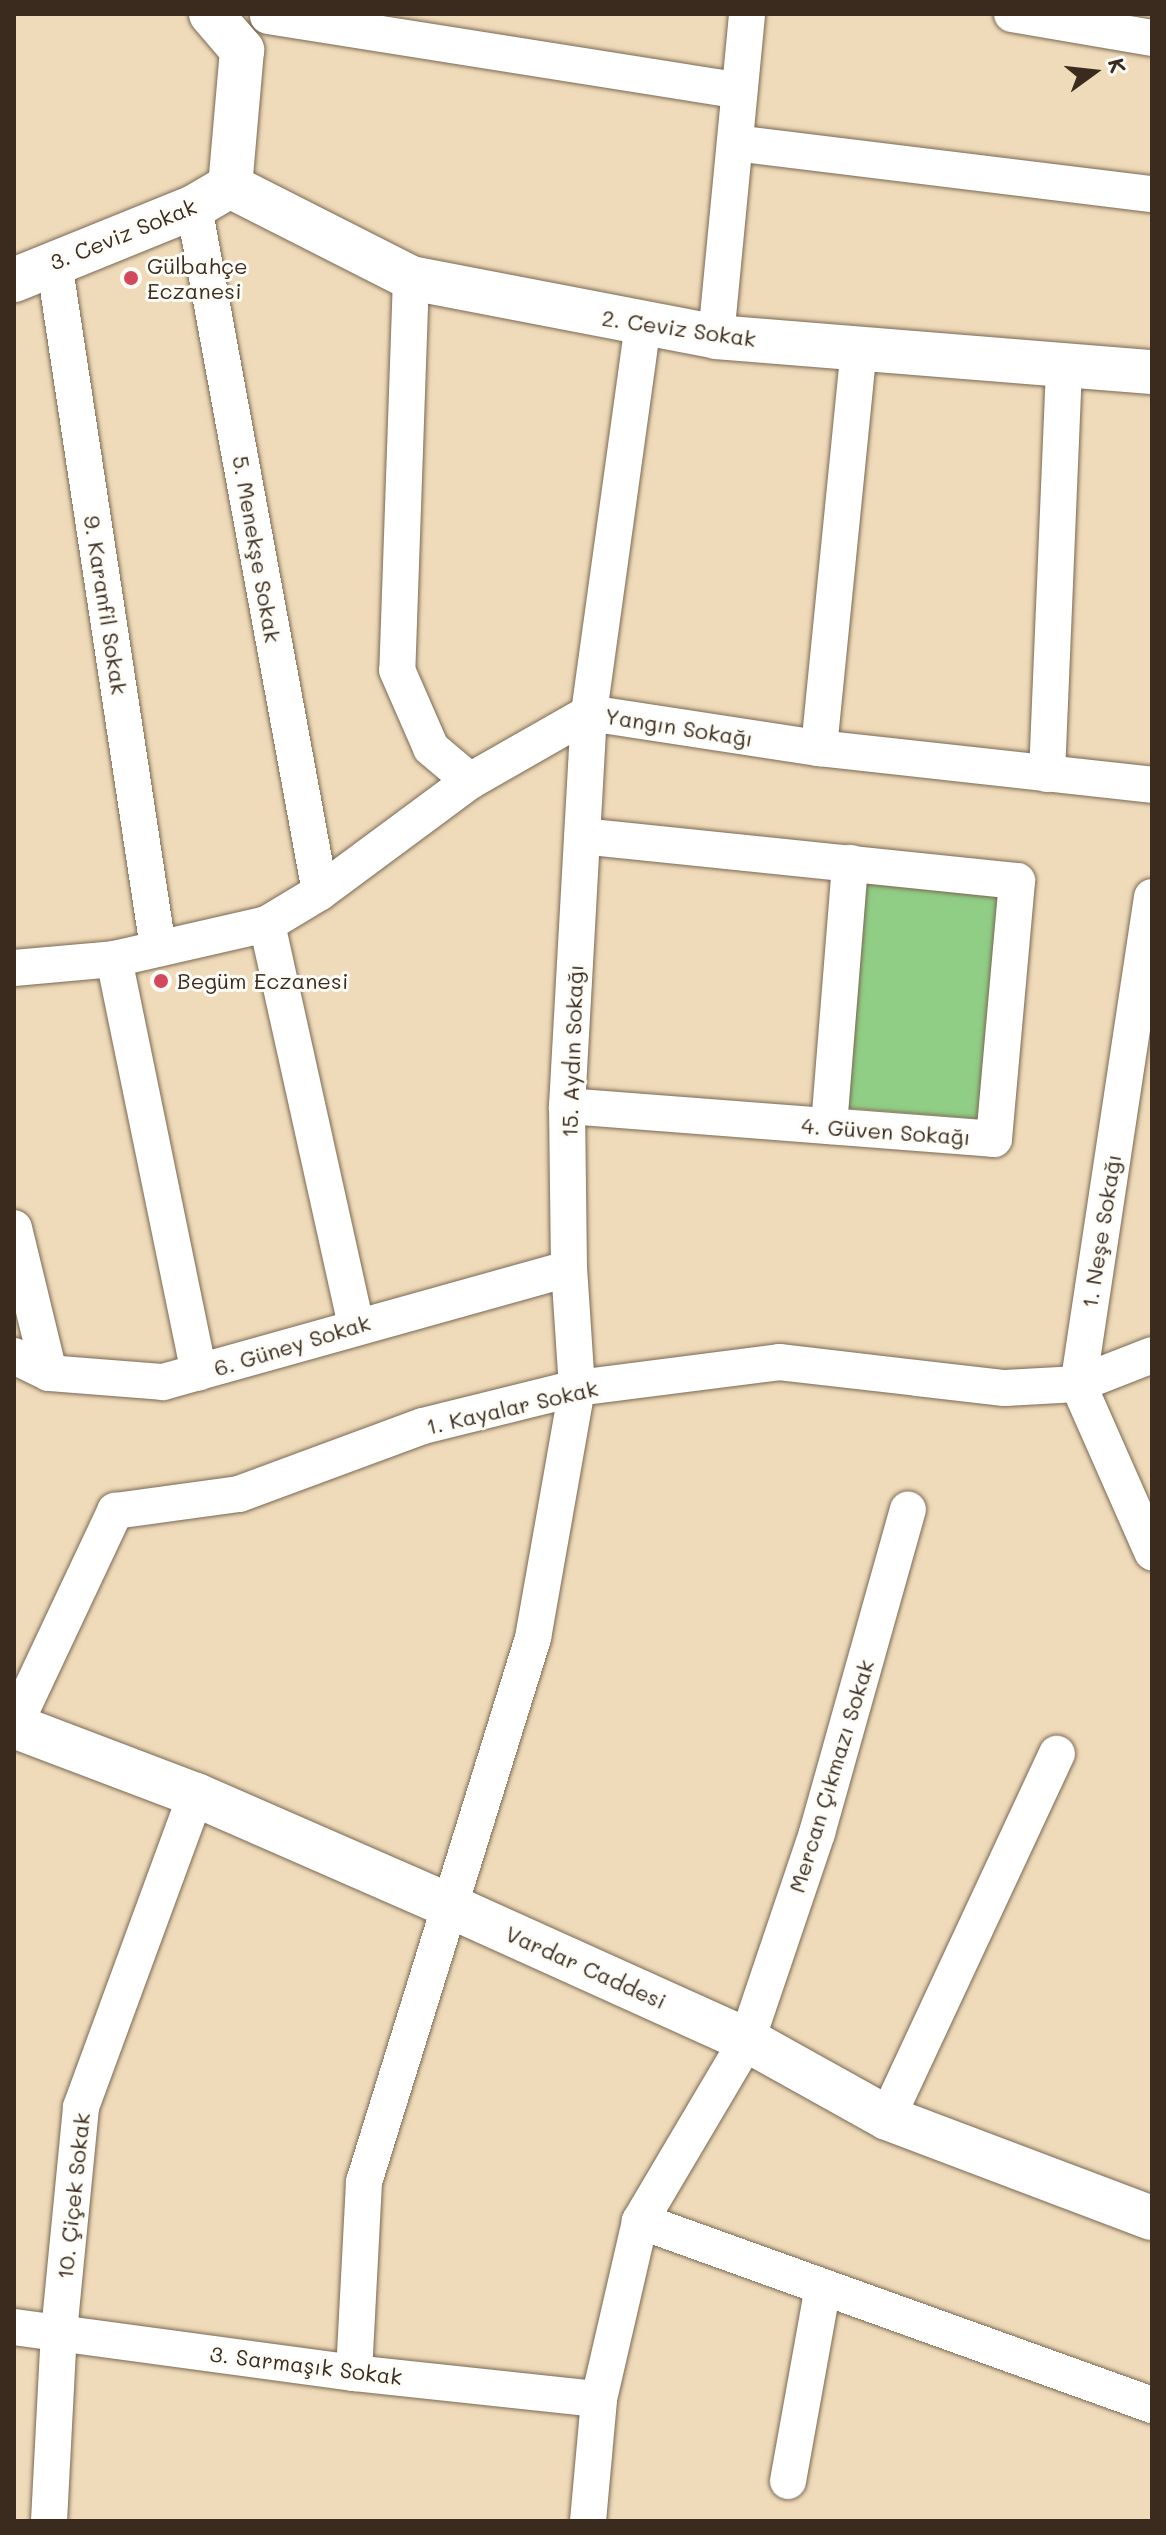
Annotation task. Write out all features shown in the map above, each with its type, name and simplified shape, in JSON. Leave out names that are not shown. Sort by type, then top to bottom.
[{"type":"street","points":[[211,14],[260,27],[739,91]]},
{"type":"street","points":[[716,337],[747,14]]},
{"type":"street","points":[[1012,14],[1152,38]]},
{"type":"street","points":[[212,196],[260,27]]},
{"type":"street","points":[[735,143],[1152,194]]},
{"type":"street","name":"3. Ceviz Sokak","points":[[14,280],[212,196]]},
{"type":"street","name":"2. Ceviz Sokak","points":[[212,196],[411,278],[643,326],[716,337],[1152,372]]},
{"type":"street","name":"5. Menekşe Sokak","points":[[212,196],[320,892]]},
{"type":"street","name":"9. Karanfil Sokak","points":[[54,262],[158,948]]},
{"type":"street","points":[[411,278],[397,670],[431,748],[470,781]]},
{"type":"street","name":"15. Aydın Sokağı","points":[[354,2373],[364,2182],[452,1907],[533,1638],[577,1388],[569,1269],[567,1106],[589,713],[643,326]]},
{"type":"street","points":[[819,748],[859,347]]},
{"type":"street","points":[[1047,774],[1064,363]]},
{"type":"street","name":"Yangın Sokağı","points":[[14,968],[114,959],[267,924],[320,892],[470,781],[589,713],[819,748],[1152,785]]},
{"type":"street","points":[[582,836],[850,863],[829,1126]]},
{"type":"street","name":"4. Güven Sokağı","points":[[567,1106],[994,1139],[1017,881],[850,863]]},
{"type":"street","name":"1. Neşe Sokağı","points":[[1078,1384],[1152,897]]},
{"type":"street","points":[[267,924],[356,1325]]},
{"type":"street","points":[[114,959],[199,1372]]},
{"type":"street","points":[[14,1228],[49,1373]]},
{"type":"street","name":"6. Güney Sokak","points":[[14,1356],[49,1373],[163,1382],[356,1325],[569,1269]]},
{"type":"street","name":"1. Kayalar Sokak","points":[[14,1726],[115,1511],[239,1494],[423,1426],[577,1388],[779,1362],[1005,1388],[1078,1384],[1152,1355]]},
{"type":"street","points":[[1078,1384],[1152,1552]]},
{"type":"street","name":"Mercan Çıkmazı Sokak","points":[[588,2521],[599,2399],[640,2221],[747,2040],[817,1833],[908,1510]]},
{"type":"street","name":"Vardar Caddesi","points":[[14,1726],[196,1795],[452,1907],[747,2040],[887,2118],[1149,2208]]},
{"type":"street","points":[[887,2118],[1057,1754]]},
{"type":"street","name":"10. Çiçek Sokak","points":[[49,2521],[59,2332],[81,2107],[196,1795]]},
{"type":"street","points":[[640,2221],[1152,2405]]},
{"type":"street","points":[[788,2481],[823,2287]]},
{"type":"street","name":"3. Sarmaşık Sokak","points":[[14,2327],[354,2373],[599,2399]]},
{"type":"green space","points":[[863,877],[1001,893],[981,1119],[845,1108]]},
{"type":"place","name":"Gülbahçe Eczanesi","points":[[131,278]]},
{"type":"place","name":"Begüm Eczanesi","points":[[161,981]]}]
